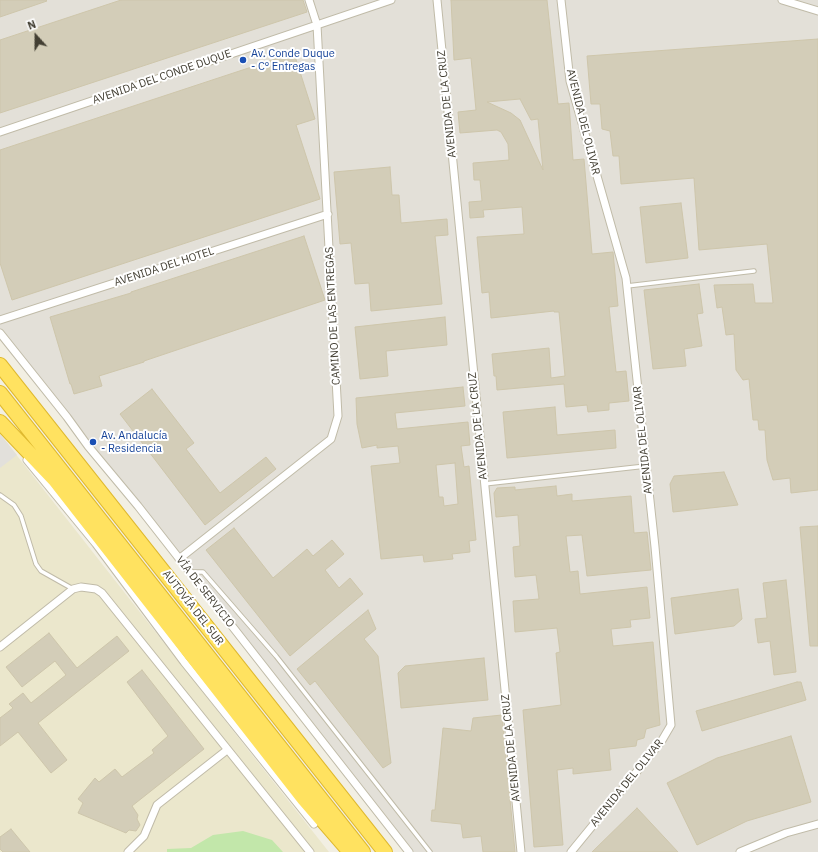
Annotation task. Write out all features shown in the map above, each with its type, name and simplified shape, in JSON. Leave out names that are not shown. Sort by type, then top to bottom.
[{"type":"highway","name":"AUTOVÍA DEL SUR","points":[[0,365],[385,852]]},
{"type":"highway","name":"AUTOVÍA DEL SUR","points":[[0,393],[363,852]]},
{"type":"highway","points":[[0,422],[55,480],[290,781],[350,852]]},
{"type":"highway","points":[[314,824],[339,852]]},
{"type":"street","name":"CAMINO DE LAS ENTREGAS","points":[[179,559],[331,440],[338,416],[317,25],[309,0]]},
{"type":"street","name":"AVENIDA DEL CONDE DUQUE","points":[[0,132],[392,0]]},
{"type":"street","name":"AVENIDA DE LA CRUZ","points":[[437,0],[521,852]]},
{"type":"street","name":"AVENIDA DEL OLIVAR","points":[[560,0],[570,81],[627,286],[655,547],[671,725],[661,742],[571,852]]},
{"type":"street","points":[[782,0],[818,11]]},
{"type":"street","name":"AVENIDA DEL HOTEL","points":[[0,320],[328,214]]},
{"type":"street","name":"VÍA DE SERVICIO","points":[[0,333],[190,572],[409,852]]},
{"type":"street","points":[[0,427],[96,544],[184,662],[314,824]]},
{"type":"street","points":[[0,647],[73,589],[81,587],[96,588],[102,593],[310,852]]},
{"type":"street","points":[[128,852],[144,836],[157,805],[227,750]]},
{"type":"street","points":[[740,852],[786,833],[818,824]]},
{"type":"lane","points":[[627,286],[754,271]]},
{"type":"lane","points":[[484,484],[646,466]]},
{"type":"lane","points":[[0,495],[14,504],[21,516],[36,564],[41,571],[73,589]]},
{"type":"lane","points":[[190,572],[203,572],[276,656],[430,852]]},
{"type":"shaded area","points":[[0,0],[818,0],[818,852],[409,852],[0,334]]},
{"type":"shaded area","points":[[0,434],[249,751],[329,852],[0,852]]},
{"type":"shaded area","points":[[0,434],[17,455],[0,468]]},
{"type":"green space","points":[[243,831],[272,840],[283,852],[167,852],[167,849],[191,848],[213,835]]},
{"type":"building","points":[[0,0],[46,0],[47,1],[0,17]]},
{"type":"building","points":[[121,0],[303,0],[307,12],[0,113],[0,40]]},
{"type":"building","points":[[451,0],[547,0],[558,104],[569,103],[573,160],[584,159],[592,254],[613,252],[618,306],[609,307],[616,372],[626,371],[629,401],[609,403],[609,410],[588,412],[587,405],[566,407],[564,384],[497,390],[492,354],[549,348],[551,378],[565,376],[559,312],[554,311],[491,318],[489,292],[482,293],[477,237],[524,234],[522,207],[483,210],[484,217],[470,218],[469,202],[482,201],[480,180],[474,180],[473,163],[509,160],[508,144],[501,132],[497,130],[460,133],[458,112],[476,110],[471,58],[454,60]],"holes":[[[520,99],[531,120],[538,119],[543,170],[520,120],[511,113],[487,102]]]},
{"type":"building","points":[[818,39],[818,490],[791,493],[790,478],[773,480],[767,460],[765,430],[759,430],[758,420],[753,420],[749,379],[743,380],[736,370],[734,334],[726,335],[722,307],[717,308],[714,285],[753,284],[755,303],[773,303],[767,244],[699,250],[694,178],[621,184],[619,156],[613,156],[610,131],[602,129],[600,104],[591,104],[587,56]]},
{"type":"building","points":[[294,53],[315,119],[296,125],[320,199],[12,300],[0,263],[0,150]]},
{"type":"building","points":[[390,167],[392,195],[399,195],[401,223],[447,219],[448,235],[435,236],[442,304],[371,311],[369,283],[355,284],[351,243],[340,244],[334,172]]},
{"type":"building","points":[[681,203],[688,258],[646,263],[640,207]]},
{"type":"building","points":[[304,236],[325,300],[99,376],[102,386],[74,394],[50,317],[131,293]]},
{"type":"building","points":[[699,284],[703,313],[697,314],[702,346],[684,349],[686,366],[653,369],[644,290]]},
{"type":"building","points":[[445,317],[447,345],[386,351],[388,376],[360,379],[355,327]]},
{"type":"building","points":[[463,387],[465,406],[395,413],[397,429],[468,422],[470,445],[461,446],[464,467],[469,466],[476,540],[469,541],[470,552],[452,554],[453,559],[424,562],[423,555],[381,559],[371,466],[400,463],[398,446],[377,448],[377,445],[362,448],[357,424],[356,398]],"holes":[[[455,463],[458,504],[444,506],[443,497],[439,497],[436,465]]]},
{"type":"building","points":[[152,389],[194,443],[186,449],[220,493],[266,457],[276,469],[205,525],[120,414]]},
{"type":"building","points":[[555,407],[557,435],[615,430],[616,448],[507,458],[503,412]]},
{"type":"building","points":[[724,472],[738,505],[673,512],[670,484],[674,476]]},
{"type":"building","points":[[556,486],[557,496],[572,494],[572,501],[631,496],[634,533],[647,532],[651,570],[587,576],[582,535],[566,536],[570,572],[578,571],[580,594],[647,587],[650,618],[630,620],[631,627],[611,629],[613,646],[653,642],[660,725],[646,729],[644,738],[637,740],[636,746],[609,749],[611,770],[573,774],[573,768],[557,770],[563,845],[534,847],[523,710],[561,705],[556,653],[560,652],[557,628],[515,632],[513,601],[539,599],[536,575],[515,577],[513,547],[520,546],[518,515],[496,517],[494,493],[497,488],[515,487],[515,490]]},
{"type":"building","points":[[818,526],[818,646],[810,646],[800,527]]},
{"type":"building","points":[[234,528],[273,578],[307,549],[313,556],[332,540],[344,554],[325,570],[339,588],[350,578],[363,594],[290,656],[206,550]]},
{"type":"building","points":[[786,580],[796,672],[774,675],[770,641],[758,643],[755,619],[767,618],[763,583]]},
{"type":"building","points":[[738,589],[742,619],[734,626],[675,634],[671,598]]},
{"type":"building","points":[[368,610],[376,629],[364,639],[378,656],[391,763],[383,768],[315,681],[310,685],[297,669]]},
{"type":"building","points":[[49,633],[77,668],[117,636],[129,651],[38,723],[67,760],[51,773],[18,732],[0,746],[0,718],[13,708],[9,704],[23,693],[31,703],[66,675],[55,661],[22,687],[6,667]]},
{"type":"building","points":[[484,658],[488,700],[401,708],[398,673],[405,666]]},
{"type":"building","points":[[142,670],[204,749],[132,806],[138,815],[137,819],[140,825],[136,831],[129,830],[126,833],[78,813],[83,803],[78,799],[95,778],[99,782],[115,769],[122,777],[154,753],[152,750],[168,736],[127,682]]},
{"type":"building","points":[[801,682],[806,700],[702,731],[696,711]]},
{"type":"building","points":[[502,715],[515,852],[483,852],[481,836],[463,838],[461,824],[431,821],[432,810],[435,810],[443,728],[471,731],[473,718]]},
{"type":"building","points":[[791,736],[811,802],[747,821],[697,845],[667,783],[717,758]]},
{"type":"building","points":[[637,808],[678,852],[592,852]]},
{"type":"building","points":[[11,829],[30,852],[3,852],[0,849],[0,837]]},
{"type":"place","name":"Av. Conde Duque - Cº Entregas","points":[[243,60]]},
{"type":"place","name":"Av. Andalucía - Residencia","points":[[93,442]]}]
